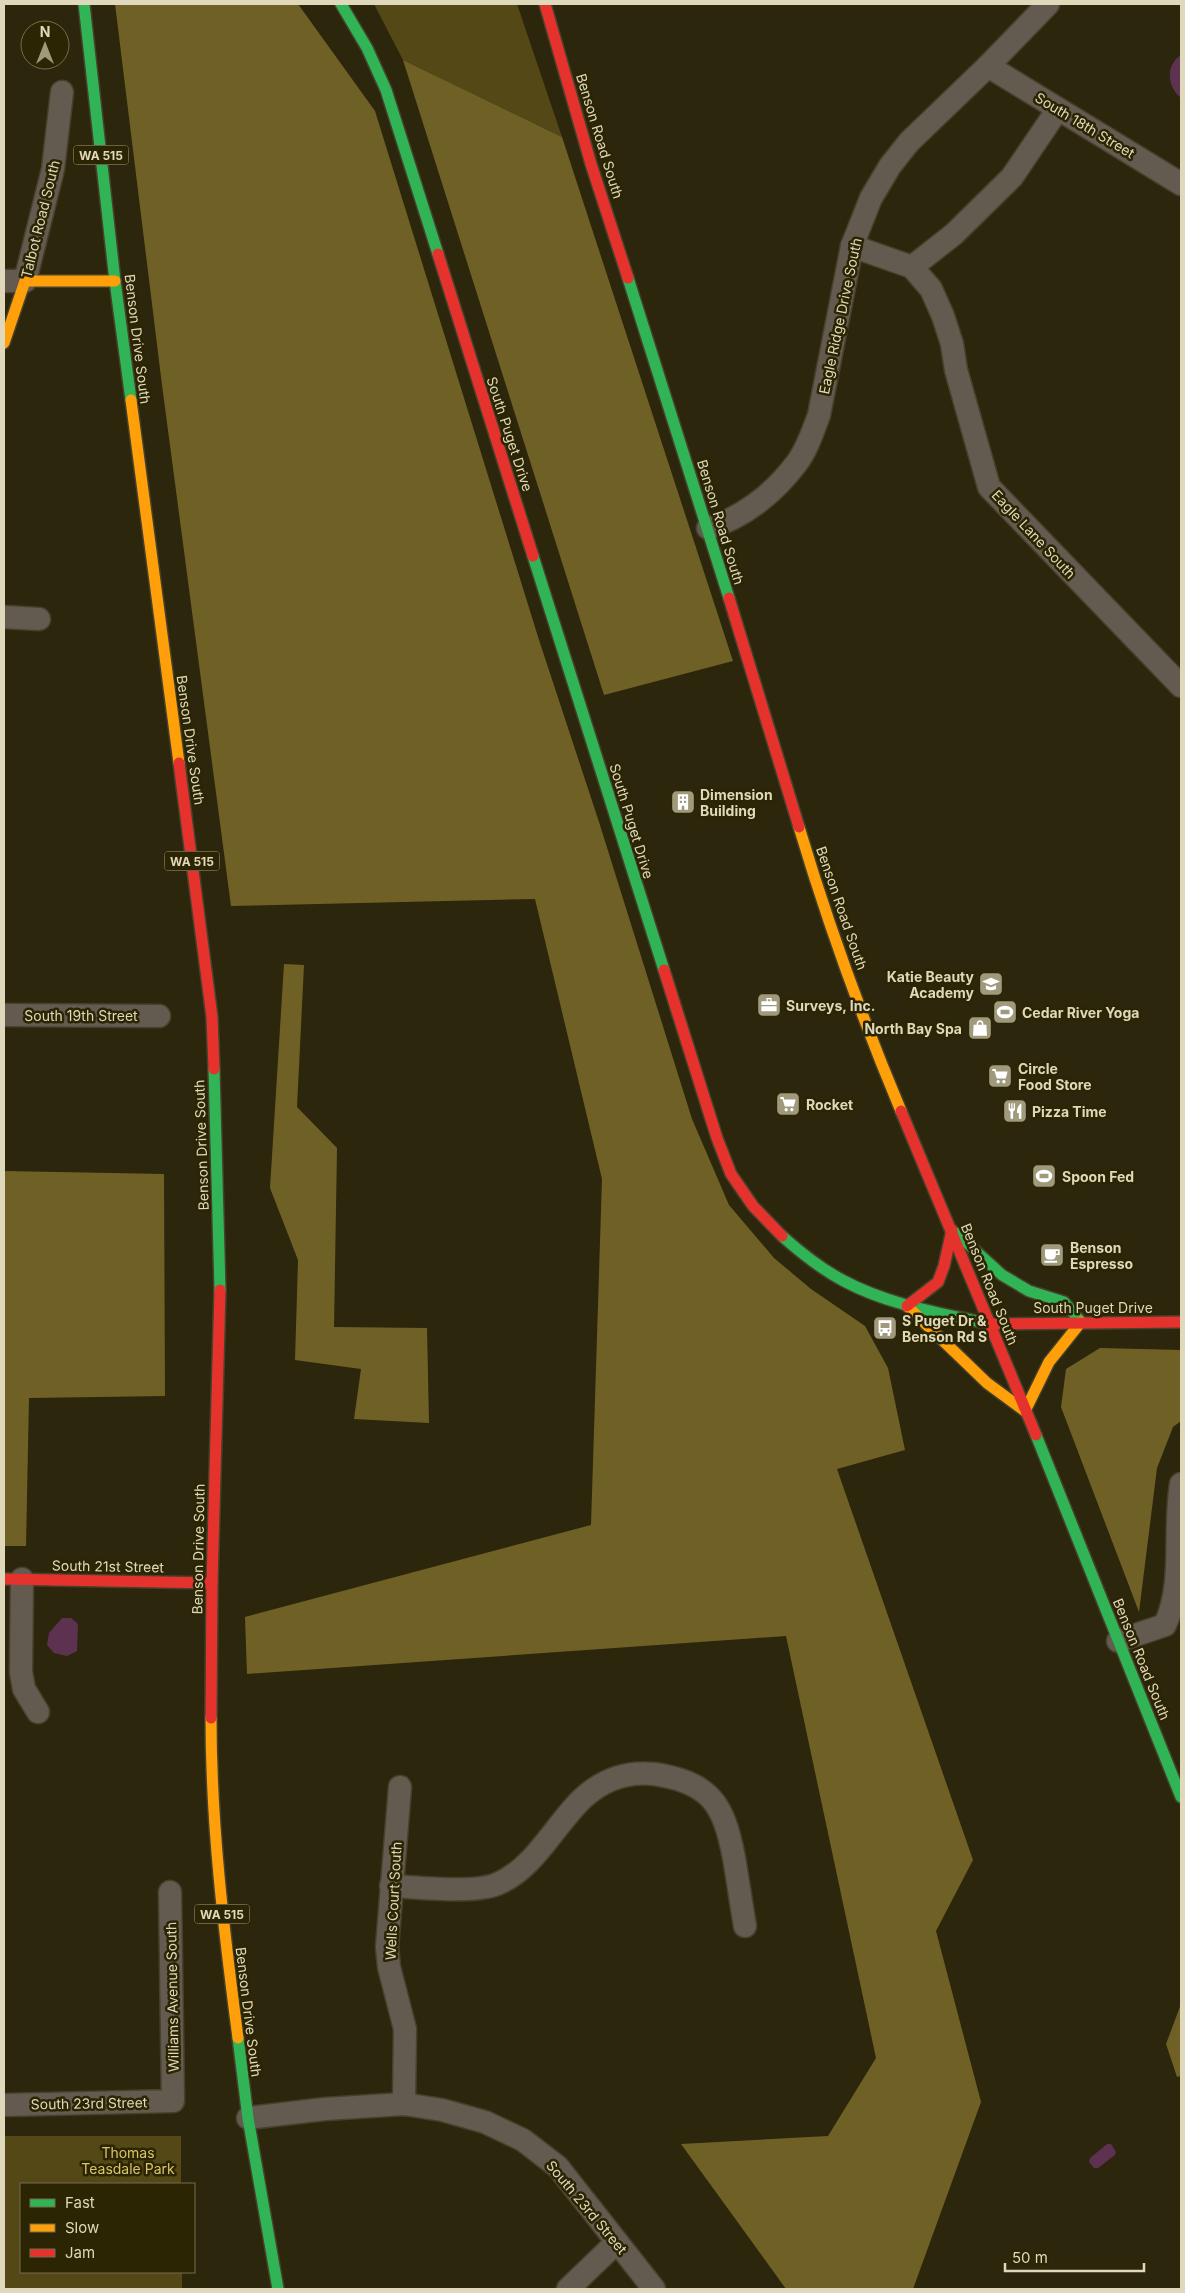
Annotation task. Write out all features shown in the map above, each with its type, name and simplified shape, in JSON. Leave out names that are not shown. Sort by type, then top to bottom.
[{"type":"street","name":"Benson Drive South","points":[[84,4],[115,281],[212,1018],[220,1290],[212,1583],[212,1771],[215,1846],[226,1957],[248,2118],[278,2289]]},
{"type":"street","name":"South Puget Drive","points":[[341,4],[367,48],[386,90],[717,1138],[731,1174],[753,1206],[778,1234],[810,1259],[844,1280],[907,1306],[991,1324],[1181,1322]]},
{"type":"street","name":"Benson Road South","points":[[545,4],[594,173],[708,528],[827,919],[872,1041],[991,1324],[1181,1797]]},
{"type":"street","name":"Eagle Ridge Drive South","points":[[708,528],[725,523],[758,504],[796,463],[810,440],[819,415],[852,246],[870,198],[890,166],[909,142],[988,66],[1048,4]]},
{"type":"street","name":"South 18th Street","points":[[988,66],[1181,184]]},
{"type":"street","name":"Talbot Road South","points":[[4,343],[15,281],[53,169],[58,143],[62,92]]},
{"type":"street","points":[[912,267],[954,234],[1012,177],[1058,109]]},
{"type":"street","name":"Eagle Lane South","points":[[852,246],[912,267],[931,289],[943,316],[952,344],[956,370],[989,486],[1181,686]]},
{"type":"street","points":[[15,281],[115,281]]},
{"type":"street","points":[[4,617],[39,619]]},
{"type":"street","name":"South 19th Street","points":[[4,1014],[159,1016]]},
{"type":"street","points":[[952,1230],[1002,1275],[1029,1291],[1064,1302],[1081,1322],[1049,1362],[1025,1411],[987,1383],[907,1306],[938,1282],[944,1266],[952,1230]]},
{"type":"street","points":[[1118,1641],[1165,1625],[1173,1609],[1177,1584],[1178,1500],[1181,1484]]},
{"type":"street","points":[[13,1579],[24,1689],[38,1712]]},
{"type":"street","name":"South 21st Street","points":[[13,1579],[212,1583]]},
{"type":"street","points":[[391,1886],[473,1888],[496,1885],[510,1877],[523,1866],[582,1799],[603,1782],[624,1774],[648,1773],[674,1777],[692,1783],[710,1797],[721,1811],[728,1829],[745,1926]]},
{"type":"street","name":"Wells Court South","points":[[400,1787],[391,1886],[388,1947],[389,1967],[405,2029],[404,2104]]},
{"type":"street","name":"Williams Avenue South","points":[[170,1892],[174,2101]]},
{"type":"street","name":"South 23rd Street","points":[[4,2104],[174,2101]]},
{"type":"street","name":"South 23rd Street","points":[[248,2118],[325,2109],[404,2104],[442,2110],[485,2122],[523,2140],[558,2167],[654,2289]]},
{"type":"street","points":[[568,2289],[617,2242]]},
{"type":"green space","points":[[374,4],[517,4],[562,137],[403,60]]},
{"type":"green space","name":"Thomas Teasdale Park","points":[[4,2136],[181,2136],[181,2183],[20,2183],[20,2273],[182,2273],[182,2289],[4,2289]]},
{"type":"shaded area","points":[[115,4],[298,4],[375,111],[539,640],[599,822],[692,1119],[729,1205],[774,1258],[811,1289],[865,1326],[888,1368],[905,1450],[837,1469],[973,1860],[936,1931],[981,2102],[913,2289],[786,2289],[681,2144],[828,2136],[876,2058],[786,1636],[247,1674],[245,1617],[591,1525],[602,1179],[535,899],[231,906],[162,385]]},
{"type":"shaded area","points":[[1181,55],[1181,98],[1173,88],[1170,70],[1172,64]]},
{"type":"shaded area","points":[[403,60],[562,137],[733,661],[604,695]]},
{"type":"shaded area","points":[[284,964],[304,965],[297,1107],[337,1148],[334,1327],[427,1328],[429,1423],[354,1419],[361,1369],[295,1360],[298,1260],[270,1188]]},
{"type":"shaded area","points":[[4,1171],[164,1174],[165,1396],[29,1398],[26,1546],[4,1546]]},
{"type":"shaded area","points":[[1100,1348],[1181,1350],[1181,1421],[1173,1427],[1157,1468],[1139,1612],[1061,1407],[1066,1369]]},
{"type":"shaded area","points":[[62,1618],[71,1618],[78,1624],[77,1651],[67,1656],[54,1653],[47,1645],[49,1633]]},
{"type":"shaded area","points":[[1181,2004],[1181,2076],[1177,2077],[1166,2044]]},
{"type":"shaded area","points":[[1107,2144],[1111,2144],[1116,2152],[1115,2155],[1098,2168],[1094,2168],[1089,2162],[1090,2158]]},
{"type":"traffic: fast","points":[[84,4],[115,281],[131,400]]},
{"type":"traffic: fast","points":[[341,4],[367,48],[386,90],[438,254]]},
{"type":"traffic: fast","points":[[628,278],[729,598]]},
{"type":"traffic: fast","points":[[533,556],[664,970]]},
{"type":"traffic: fast","points":[[214,1069],[220,1290]]},
{"type":"traffic: fast","points":[[956,1233],[1002,1275],[1029,1291],[1064,1302],[1081,1322]]},
{"type":"traffic: fast","points":[[782,1236],[819,1266],[861,1289],[915,1307],[990,1324]]},
{"type":"traffic: fast","points":[[1036,1435],[1181,1797]]},
{"type":"traffic: fast","points":[[238,2038],[248,2118],[278,2289]]},
{"type":"traffic: slow","points":[[4,343],[25,281],[115,281]]},
{"type":"traffic: slow","points":[[131,400],[179,763]]},
{"type":"traffic: slow","points":[[799,827],[846,970],[901,1111]]},
{"type":"traffic: slow","points":[[907,1306],[987,1383],[1025,1411]]},
{"type":"traffic: slow","points":[[1025,1411],[1049,1362],[1081,1322]]},
{"type":"traffic: slow","points":[[211,1718],[216,1838],[223,1918],[238,2038]]},
{"type":"traffic: jam","points":[[545,4],[591,164],[628,278]]},
{"type":"traffic: jam","points":[[438,254],[533,556]]},
{"type":"traffic: jam","points":[[729,598],[799,827]]},
{"type":"traffic: jam","points":[[179,763],[212,1017],[214,1069]]},
{"type":"traffic: jam","points":[[664,970],[717,1138],[731,1174],[753,1206],[782,1236]]},
{"type":"traffic: jam","points":[[901,1111],[1036,1435]]},
{"type":"traffic: jam","points":[[907,1306],[938,1282],[944,1266],[952,1230]]},
{"type":"traffic: jam","points":[[211,1718],[212,1583],[220,1290]]},
{"type":"traffic: jam","points":[[990,1324],[1181,1322]]},
{"type":"traffic: jam","points":[[4,1579],[212,1583]]},
{"type":"place","name":"Dimension Building","points":[[683,802]]},
{"type":"place","name":"Katie Beauty Academy","points":[[991,984]]},
{"type":"place","name":"Surveys, Inc.","points":[[769,1005]]},
{"type":"place","name":"Cedar River Yoga","points":[[1005,1012]]},
{"type":"place","name":"North Bay Spa","points":[[980,1028]]},
{"type":"place","name":"Circle Food Store","points":[[1000,1076]]},
{"type":"place","name":"Rocket","points":[[788,1104]]},
{"type":"place","name":"Pizza Time","points":[[1015,1111]]},
{"type":"place","name":"Spoon Fed","points":[[1044,1176]]},
{"type":"place","name":"Benson Espresso","points":[[1052,1255]]},
{"type":"place","name":"S Puget Dr & Benson Rd S","points":[[885,1328]]}]
